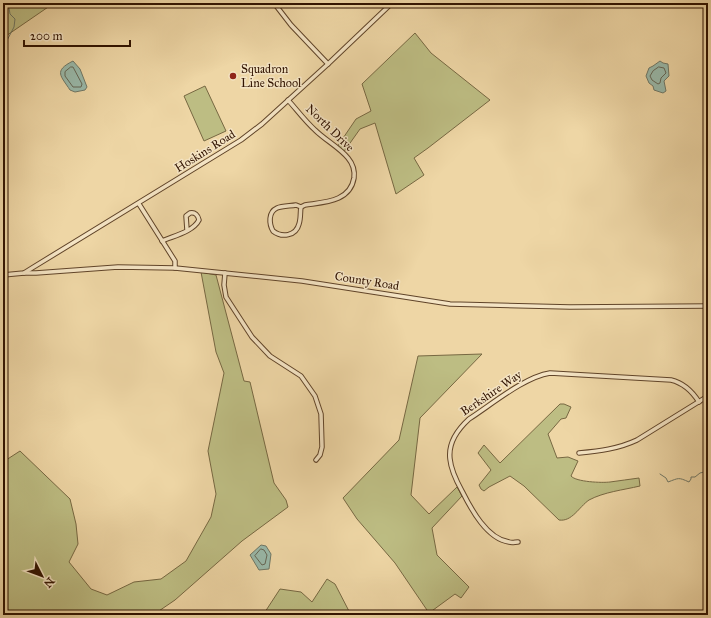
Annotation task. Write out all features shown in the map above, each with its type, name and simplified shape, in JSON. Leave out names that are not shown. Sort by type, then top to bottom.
[{"type":"street","points":[[274,3],[291,25],[328,64]]},
{"type":"street","name":"Hoskins Road","points":[[3,276],[24,272],[139,204],[241,140],[262,124],[392,3]]},
{"type":"street","name":"North Drive","points":[[288,100],[314,129],[346,156],[352,163],[354,169],[354,180],[349,189],[345,194],[333,201],[300,207],[296,205],[277,208],[272,212],[270,218],[270,227],[273,231],[283,236],[294,232],[300,221],[300,207]]},
{"type":"street","points":[[139,204],[175,261],[175,268]]},
{"type":"street","points":[[162,241],[187,230],[198,221],[198,217],[195,213],[190,213],[186,216],[187,230]]},
{"type":"street","name":"County Road","points":[[24,272],[36,273],[118,267],[175,268],[302,282],[456,304],[570,307],[708,306]]},
{"type":"street","points":[[224,273],[226,297],[252,337],[270,356],[295,371],[315,396],[321,414],[322,447],[320,455],[316,460]]},
{"type":"street","name":"Berkshire Way","points":[[518,542],[508,542],[497,537],[481,524],[467,502],[451,468],[450,455],[454,437],[469,419],[526,381],[550,373],[671,380],[684,385],[694,394],[699,402]]},
{"type":"street","points":[[578,453],[616,448],[626,445],[637,440],[708,396]]},
{"type":"green space","points":[[3,3],[54,3],[3,38]]},
{"type":"green space","points":[[415,33],[431,53],[490,100],[414,158],[424,175],[396,194],[375,123],[360,129],[343,153],[337,147],[356,119],[371,111],[362,84]]},
{"type":"green space","points":[[205,86],[226,131],[204,141],[184,96]]},
{"type":"green space","points":[[201,272],[216,275],[244,381],[250,382],[274,483],[286,500],[288,507],[242,541],[175,600],[153,615],[3,615],[3,462],[20,451],[70,499],[76,524],[78,544],[69,562],[91,589],[107,595],[134,582],[161,579],[186,561],[211,517],[216,494],[208,451],[224,373],[216,352]]},
{"type":"green space","points":[[482,354],[420,418],[411,495],[429,514],[457,487],[462,496],[432,528],[437,555],[469,587],[461,598],[455,594],[429,613],[395,563],[357,519],[343,498],[399,440],[418,356]]},
{"type":"green space","points":[[560,404],[571,407],[566,418],[561,419],[548,434],[557,458],[568,457],[578,461],[571,476],[578,480],[589,482],[614,482],[639,478],[640,486],[595,497],[585,503],[568,519],[564,520],[559,520],[524,486],[510,476],[484,491],[479,485],[491,470],[478,453],[484,445],[500,463]]},
{"type":"green space","points":[[327,579],[335,584],[351,615],[263,615],[280,589],[301,592],[312,602]]},
{"type":"water","points":[[73,61],[80,69],[87,87],[85,90],[75,92],[70,90],[62,77],[61,71],[63,68]]},
{"type":"water","points":[[660,61],[668,64],[669,76],[664,81],[666,91],[663,93],[654,90],[646,76],[649,68]]},
{"type":"water","points":[[261,545],[266,546],[271,554],[269,569],[259,570],[250,555]]},
{"type":"waterway","points":[[3,48],[14,27],[15,19],[10,14],[9,8],[12,3]]},
{"type":"waterway","points":[[660,474],[666,478],[668,482],[678,479],[683,479],[689,482],[691,477],[695,477],[700,473],[708,471]]},
{"type":"place","name":"Squadron Line School","points":[[233,76]]}]
